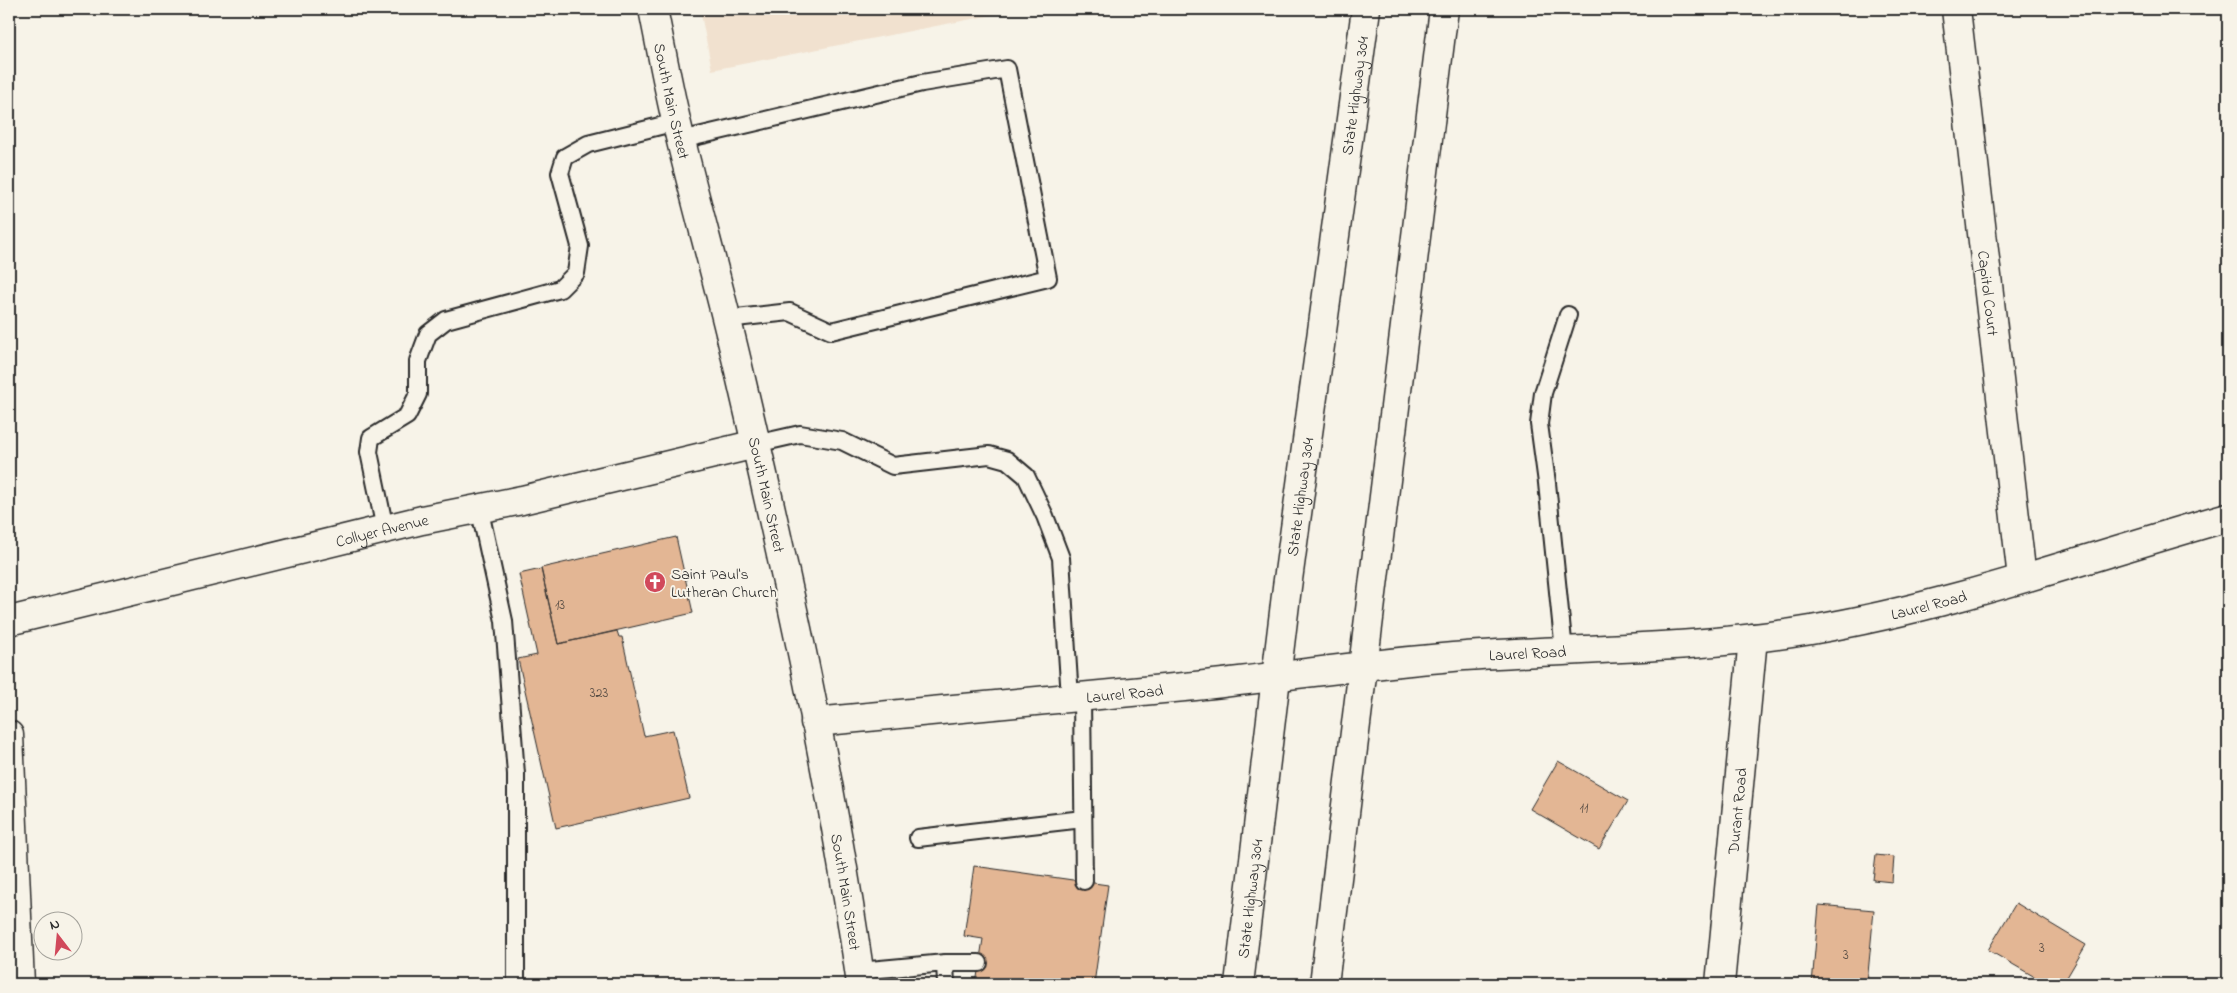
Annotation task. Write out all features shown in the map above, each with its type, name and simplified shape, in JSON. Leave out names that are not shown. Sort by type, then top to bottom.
[{"type":"street","name":"South Main Street","points":[[653,9],[678,131],[727,319],[756,444],[815,722],[860,978]]},
{"type":"street","name":"State Highway 304","points":[[1239,984],[1276,676],[1366,9]]},
{"type":"street","points":[[1324,984],[1444,9]]},
{"type":"street","name":"Capitol Court","points":[[1956,9],[2022,578]]},
{"type":"street","name":"Collyer Avenue","points":[[9,621],[384,529],[531,498],[756,444]]},
{"type":"street","name":"Laurel Road","points":[[815,722],[1450,658],[1752,638],[1812,630],[1878,616],[2022,578],[2228,517]]},
{"type":"street","name":"Durant Road","points":[[1720,984],[1752,638]]},
{"type":"street","points":[[9,735],[20,984]]},
{"type":"lane","points":[[384,529],[369,452],[371,438],[408,416],[418,394],[418,361],[428,334],[446,320],[560,289],[576,274],[580,246],[560,174],[565,157],[588,144],[678,131],[922,83],[1007,69],[1048,278],[831,331],[790,312],[727,319]]},
{"type":"lane","points":[[1564,651],[1540,424],[1543,393],[1568,315]]},
{"type":"lane","points":[[756,444],[800,434],[842,441],[893,466],[989,455],[1007,460],[1026,476],[1045,516],[1061,558],[1076,697],[1083,819],[1084,881]]},
{"type":"lane","points":[[479,508],[504,621],[516,774],[516,984]]},
{"type":"lane","points":[[918,838],[1083,819]]},
{"type":"lane","points":[[945,963],[946,984]]},
{"type":"lane","points":[[860,978],[945,963],[979,963]]},
{"type":"shaded area","points":[[700,9],[1023,9],[712,70]]},
{"type":"building","points":[[880,9],[911,9],[881,14]]},
{"type":"building","points":[[676,537],[693,613],[558,644],[541,568]]},
{"type":"building","points":[[541,569],[558,644],[617,631],[619,637],[622,637],[644,736],[673,730],[689,798],[556,828],[518,659],[537,655],[519,574]]},
{"type":"building","points":[[1558,761],[1628,801],[1599,849],[1530,809]]},
{"type":"building","points":[[1876,855],[1894,857],[1892,882],[1873,880]]},
{"type":"building","points":[[974,866],[1108,885],[1094,984],[976,984],[983,939],[964,936]]},
{"type":"building","points":[[2016,903],[2086,945],[2063,984],[2047,984],[1988,950]]},
{"type":"building","points":[[1819,905],[1874,910],[1867,984],[1812,984]]},
{"type":"place","name":"Saint Paul's Lutheran Church","points":[[655,582]]}]
